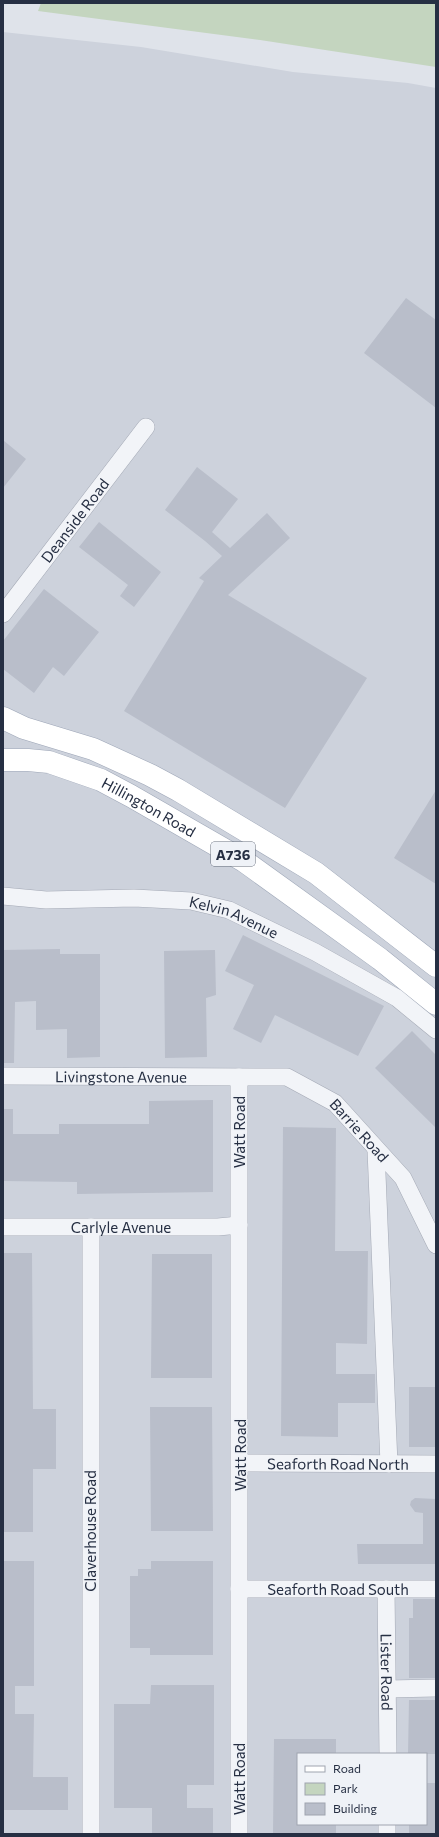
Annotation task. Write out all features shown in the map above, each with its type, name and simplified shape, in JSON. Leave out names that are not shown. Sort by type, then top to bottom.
[{"type":"main road","name":"Hillington Road","points":[[3,718],[24,728],[93,749],[150,775],[178,790],[316,873],[436,966]]},
{"type":"main road","name":"Hillington Road","points":[[3,760],[49,762],[101,780],[131,796],[244,861],[380,959],[436,1004]]},
{"type":"street","name":"Deanside Road","points":[[3,614],[146,427]]},
{"type":"street","name":"Kelvin Avenue","points":[[3,896],[46,900],[134,898],[191,901],[229,910],[315,952],[397,998],[436,1030]]},
{"type":"street","name":"Livingstone Avenue","points":[[3,1076],[239,1077]]},
{"type":"street","name":"Barrie Road","points":[[239,1077],[287,1077],[335,1103],[403,1178],[436,1244]]},
{"type":"street","name":"Watt Road","points":[[239,1077],[239,1834]]},
{"type":"street","points":[[376,1150],[389,1464]]},
{"type":"street","name":"Carlyle Avenue","points":[[3,1227],[239,1225]]},
{"type":"street","name":"Claverhouse Road","points":[[91,1227],[91,1834]]},
{"type":"street","name":"Seaforth Road North","points":[[240,1463],[436,1464]]},
{"type":"street","name":"Seaforth Road South","points":[[239,1589],[436,1589]]},
{"type":"street","name":"Lister Road","points":[[386,1589],[388,1753]]},
{"type":"street","points":[[388,1688],[436,1688]]},
{"type":"shaded area","points":[[3,32],[141,47],[293,72],[408,83],[436,88],[436,1834],[3,1834]]},
{"type":"green space","points":[[41,3],[436,3],[436,67],[260,40],[38,11]]},
{"type":"building","points":[[406,298],[436,320],[436,408],[364,353]]},
{"type":"building","points":[[3,440],[26,459],[3,488]]},
{"type":"building","points":[[197,467],[238,499],[212,532],[230,548],[267,513],[290,538],[228,595],[367,678],[285,808],[124,711],[204,581],[199,578],[222,556],[165,510]]},
{"type":"building","points":[[99,522],[161,572],[134,607],[120,596],[128,585],[79,547]]},
{"type":"building","points":[[44,589],[99,632],[64,676],[53,667],[34,693],[3,669],[3,641]]},
{"type":"building","points":[[436,790],[436,884],[394,858]]},
{"type":"building","points":[[243,935],[384,1006],[358,1056],[275,1015],[261,1043],[233,1029],[254,985],[225,971]]},
{"type":"building","points":[[60,949],[60,954],[100,954],[100,1057],[67,1058],[67,1029],[36,1030],[36,1001],[15,1002],[14,1063],[3,1063],[3,950]]},
{"type":"building","points":[[215,950],[216,995],[206,998],[207,1057],[165,1058],[164,951]]},
{"type":"building","points":[[412,1031],[436,1055],[436,1128],[375,1068]]},
{"type":"building","points":[[213,1100],[213,1192],[77,1194],[77,1182],[3,1181],[3,1109],[13,1109],[13,1134],[59,1134],[59,1124],[149,1124],[149,1101]]},
{"type":"building","points":[[283,1127],[336,1128],[335,1251],[368,1251],[367,1344],[336,1343],[336,1374],[375,1374],[375,1403],[338,1403],[338,1437],[281,1436]]},
{"type":"building","points":[[3,1253],[32,1253],[33,1409],[56,1409],[56,1469],[33,1469],[33,1532],[3,1532]]},
{"type":"building","points":[[152,1254],[212,1254],[212,1378],[151,1378]]},
{"type":"building","points":[[409,1387],[436,1387],[436,1447],[409,1447]]},
{"type":"building","points":[[150,1407],[212,1407],[213,1531],[151,1531]]},
{"type":"building","points":[[415,1498],[436,1499],[436,1564],[358,1564],[357,1544],[423,1544],[423,1513],[415,1512],[410,1505],[411,1501]]},
{"type":"building","points":[[3,1561],[34,1561],[34,1686],[15,1686],[15,1714],[34,1714],[33,1777],[68,1777],[68,1810],[3,1810]]},
{"type":"building","points":[[151,1561],[213,1561],[213,1655],[150,1655],[150,1648],[130,1648],[130,1576],[138,1576],[138,1569],[151,1569]]},
{"type":"building","points":[[413,1599],[436,1599],[436,1678],[409,1678],[409,1618],[413,1618]]},
{"type":"building","points":[[151,1685],[214,1685],[214,1785],[187,1785],[187,1808],[213,1808],[213,1834],[152,1834],[152,1808],[114,1808],[114,1704],[150,1704]]},
{"type":"building","points":[[409,1700],[436,1700],[435,1754],[408,1753]]},
{"type":"building","points":[[274,1739],[336,1739],[336,1753],[297,1753],[297,1825],[336,1825],[336,1834],[273,1834]]},
{"type":"building","points":[[427,1783],[436,1783],[436,1834],[409,1834],[409,1825],[427,1825]]}]
